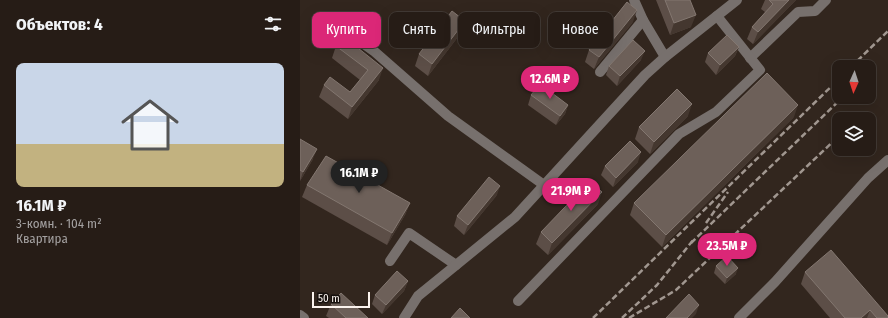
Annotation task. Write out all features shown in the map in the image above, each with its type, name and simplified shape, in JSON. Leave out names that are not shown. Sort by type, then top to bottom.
[{"type":"street","points":[[634,0],[643,20],[665,57]]},
{"type":"street","points":[[404,318],[418,296],[515,217],[645,75],[665,57],[737,0]]},
{"type":"street","points":[[750,58],[798,12],[816,11],[826,0]]},
{"type":"street","points":[[518,301],[679,134],[716,112],[760,70],[717,16]]},
{"type":"street","points":[[600,72],[643,20]]},
{"type":"street","points":[[369,48],[448,116],[544,185]]},
{"type":"street","points":[[739,318],[775,282],[868,178],[888,160]]},
{"type":"street","points":[[390,261],[410,233],[456,265]]},
{"type":"street","points":[[300,315],[304,318]]},
{"type":"building","points":[[665,0],[690,0],[696,15],[674,23]]},
{"type":"building","points":[[769,0],[789,0],[758,32],[752,27],[773,4]]},
{"type":"building","points":[[627,2],[637,10],[613,40],[613,20]]},
{"type":"building","points":[[452,11],[458,16],[458,30],[450,41],[450,14]]},
{"type":"building","points":[[727,35],[739,47],[720,65],[708,53]]},
{"type":"building","points":[[633,40],[645,51],[620,76],[609,66]]},
{"type":"building","points":[[339,48],[358,48],[383,68],[352,107],[324,85],[330,77],[350,92],[368,70]]},
{"type":"building","points":[[424,48],[444,48],[432,64],[419,54]]},
{"type":"building","points":[[591,48],[606,48],[599,57],[589,50]]},
{"type":"building","points":[[767,73],[798,105],[666,235],[634,203]]},
{"type":"building","points":[[540,84],[568,105],[560,116],[531,95]]},
{"type":"building","points":[[677,89],[692,104],[654,142],[639,127]]},
{"type":"building","points":[[300,139],[317,149],[303,172],[300,170]]},
{"type":"building","points":[[630,141],[641,152],[616,178],[605,166]]},
{"type":"building","points":[[326,156],[410,203],[392,233],[307,185]]},
{"type":"building","points":[[489,177],[500,186],[468,225],[457,216]]},
{"type":"building","points":[[590,181],[602,192],[552,243],[541,232]]},
{"type":"building","points":[[831,250],[888,316],[888,318],[877,318],[870,310],[861,318],[845,318],[805,272]]},
{"type":"building","points":[[727,256],[738,268],[727,278],[716,266]]},
{"type":"building","points":[[397,271],[408,281],[386,305],[375,295]]},
{"type":"building","points":[[341,293],[368,318],[346,318],[331,304]]},
{"type":"building","points":[[689,294],[699,305],[687,318],[666,318]]},
{"type":"building","points":[[460,308],[470,318],[451,318]]},
{"type":"railway","points":[[858,60],[888,31]]},
{"type":"railway","points":[[593,318],[832,86]]},
{"type":"railway","points":[[691,243],[836,104]]},
{"type":"railway","points":[[629,318],[676,290],[832,143]]},
{"type":"railway","points":[[706,223],[728,192]]},
{"type":"railway","points":[[622,318],[657,285],[694,239]]}]
